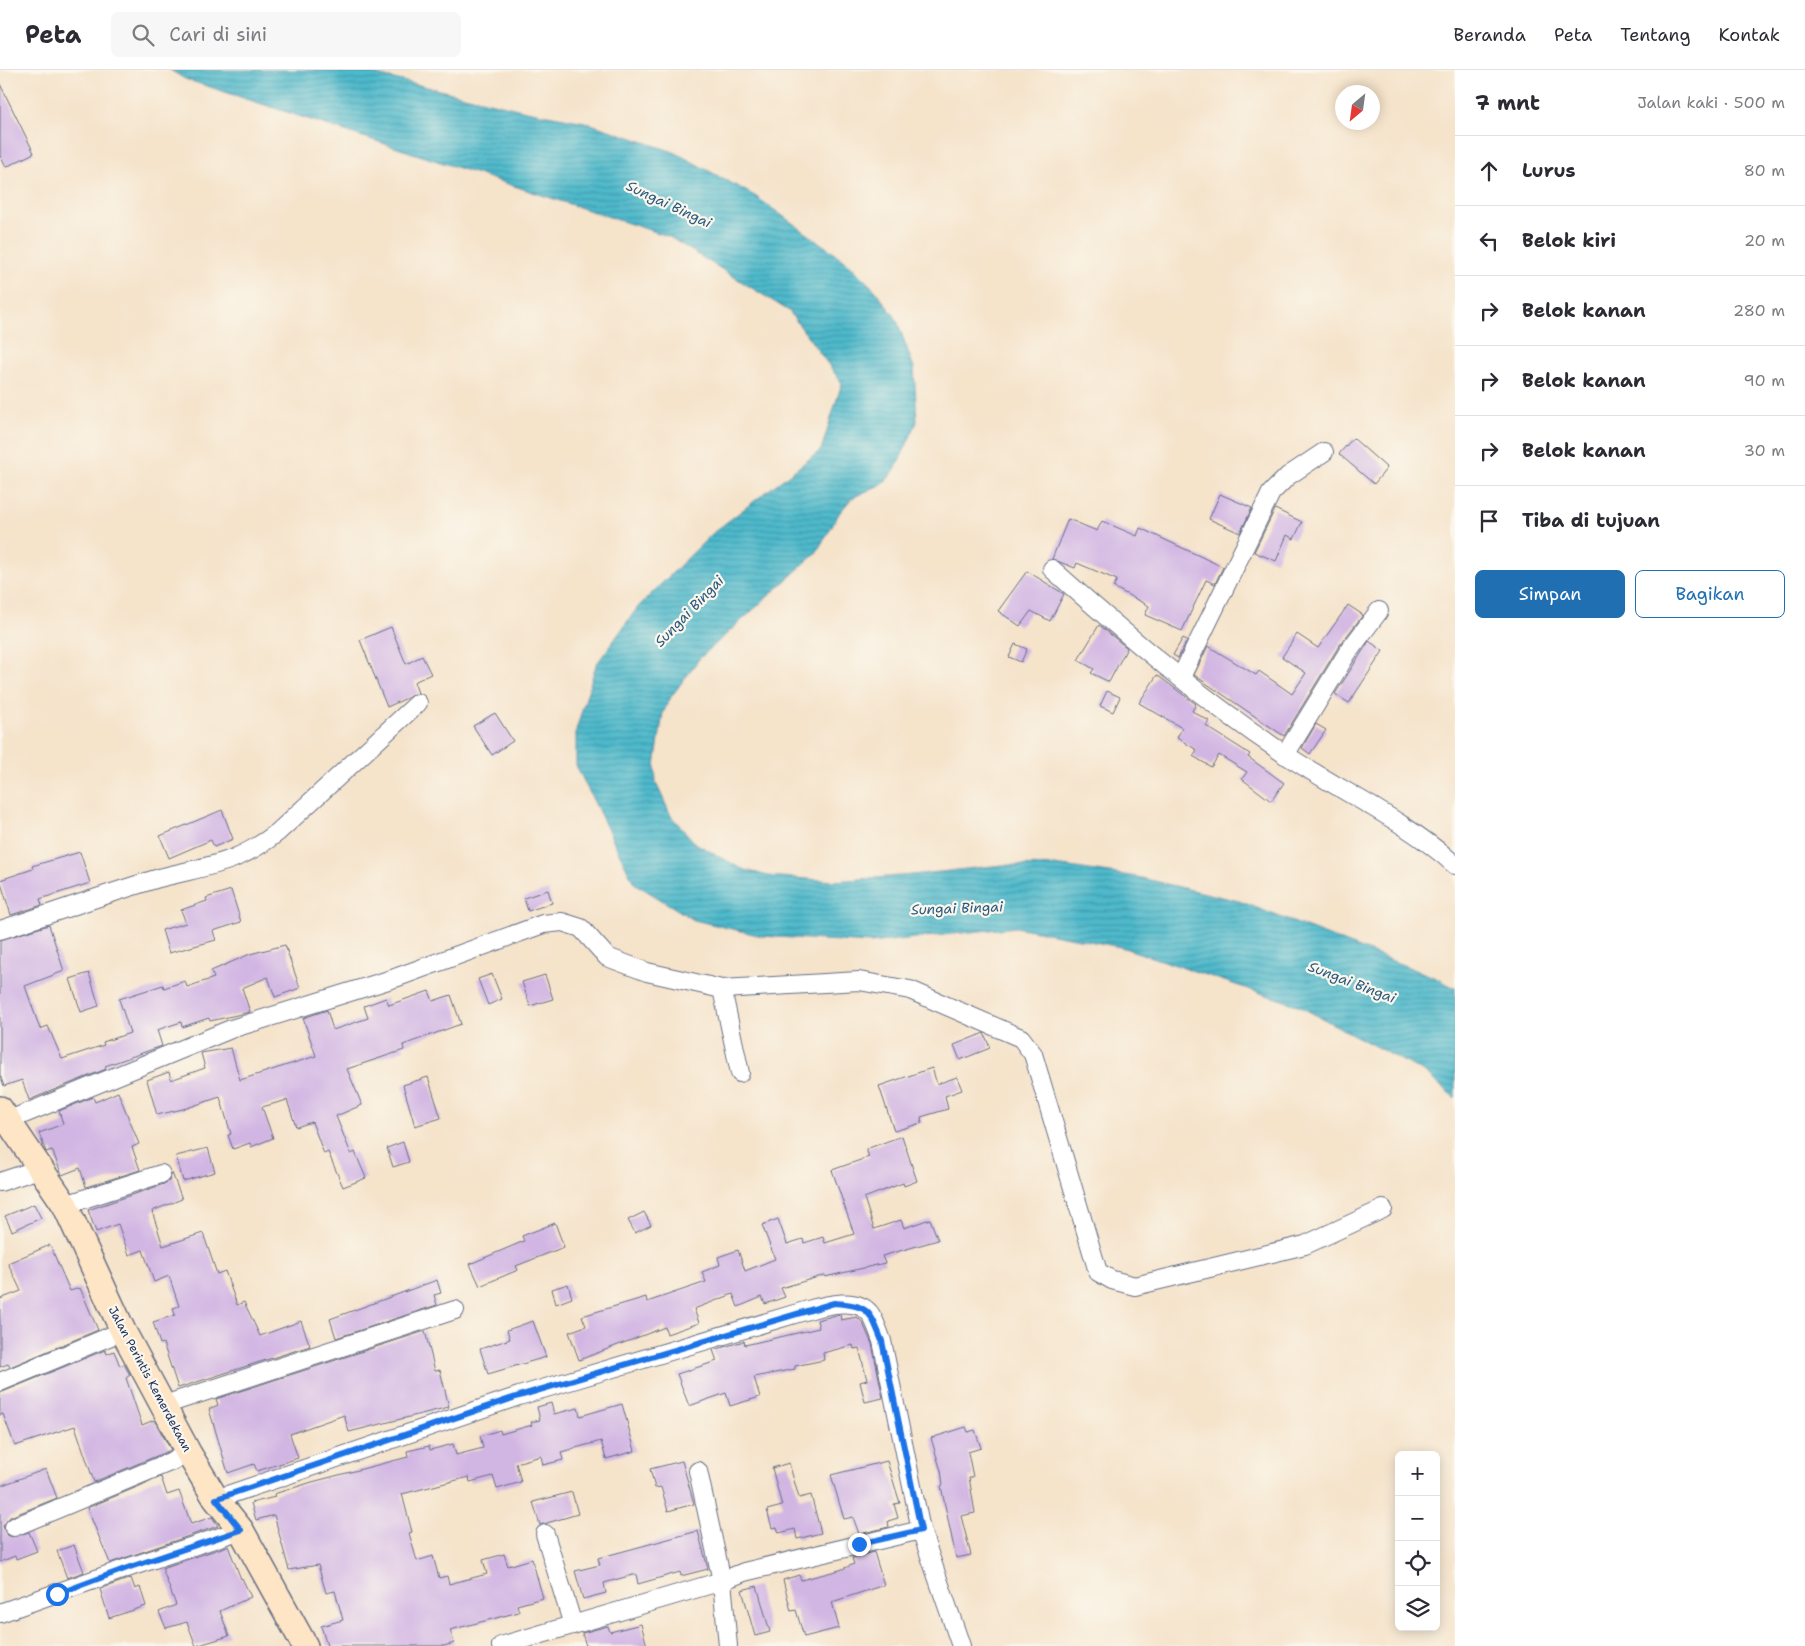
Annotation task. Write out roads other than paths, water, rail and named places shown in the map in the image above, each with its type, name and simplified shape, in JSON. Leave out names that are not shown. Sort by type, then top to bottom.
[{"type":"street","points":[[1181,677],[1271,493],[1288,476],[1324,452]]},
{"type":"street","points":[[1052,568],[1140,647],[1285,755],[1415,833],[1455,865]]},
{"type":"street","points":[[1285,755],[1348,652],[1379,611]]},
{"type":"street","points":[[0,930],[160,878],[230,861],[257,848],[278,832],[418,703]]},
{"type":"street","points":[[3,1115],[231,1029],[395,978],[543,924],[562,922],[581,928],[607,957],[647,972],[722,989],[859,981],[892,986],[920,994],[1021,1038],[1032,1054],[1098,1272],[1112,1280],[1134,1286],[1305,1245],[1383,1208]]},
{"type":"street","points":[[722,989],[740,1073]]},
{"type":"street","name":"Jalan Perintis Kemerdekaan","points":[[3,1115],[42,1168],[65,1205],[123,1331],[189,1454],[216,1499],[241,1530],[305,1646]]},
{"type":"street","points":[[0,1182],[42,1168]]},
{"type":"street","points":[[65,1205],[161,1174]]},
{"type":"street","points":[[216,1499],[519,1396],[834,1303],[854,1304],[871,1314],[882,1341],[921,1530],[961,1646]]},
{"type":"street","points":[[164,1405],[455,1310]]},
{"type":"street","points":[[0,1382],[123,1331]]},
{"type":"street","points":[[14,1527],[189,1454]]},
{"type":"street","points":[[698,1471],[722,1581],[728,1646]]},
{"type":"street","points":[[0,1613],[241,1530]]},
{"type":"street","points":[[501,1646],[722,1581],[744,1572],[921,1530]]},
{"type":"street","points":[[545,1534],[572,1625]]},
{"type":"water","name":"Sungai Bingai","points":[[170,70],[357,70],[526,111],[585,122],[674,152],[755,196],[848,263],[874,289],[896,318],[914,368],[917,422],[895,470],[884,483],[852,498],[840,512],[816,553],[699,659],[671,697],[663,713],[655,766],[656,783],[671,816],[695,843],[742,869],[768,876],[835,881],[1002,865],[1062,866],[1137,877],[1239,901],[1434,977],[1455,988],[1455,1098],[1424,1072],[1297,1005],[1121,947],[1016,927],[870,943],[762,936],[694,920],[634,883],[576,765],[576,730],[596,665],[638,607],[714,532],[821,450],[842,383],[789,311],[668,236],[185,79]]}]
